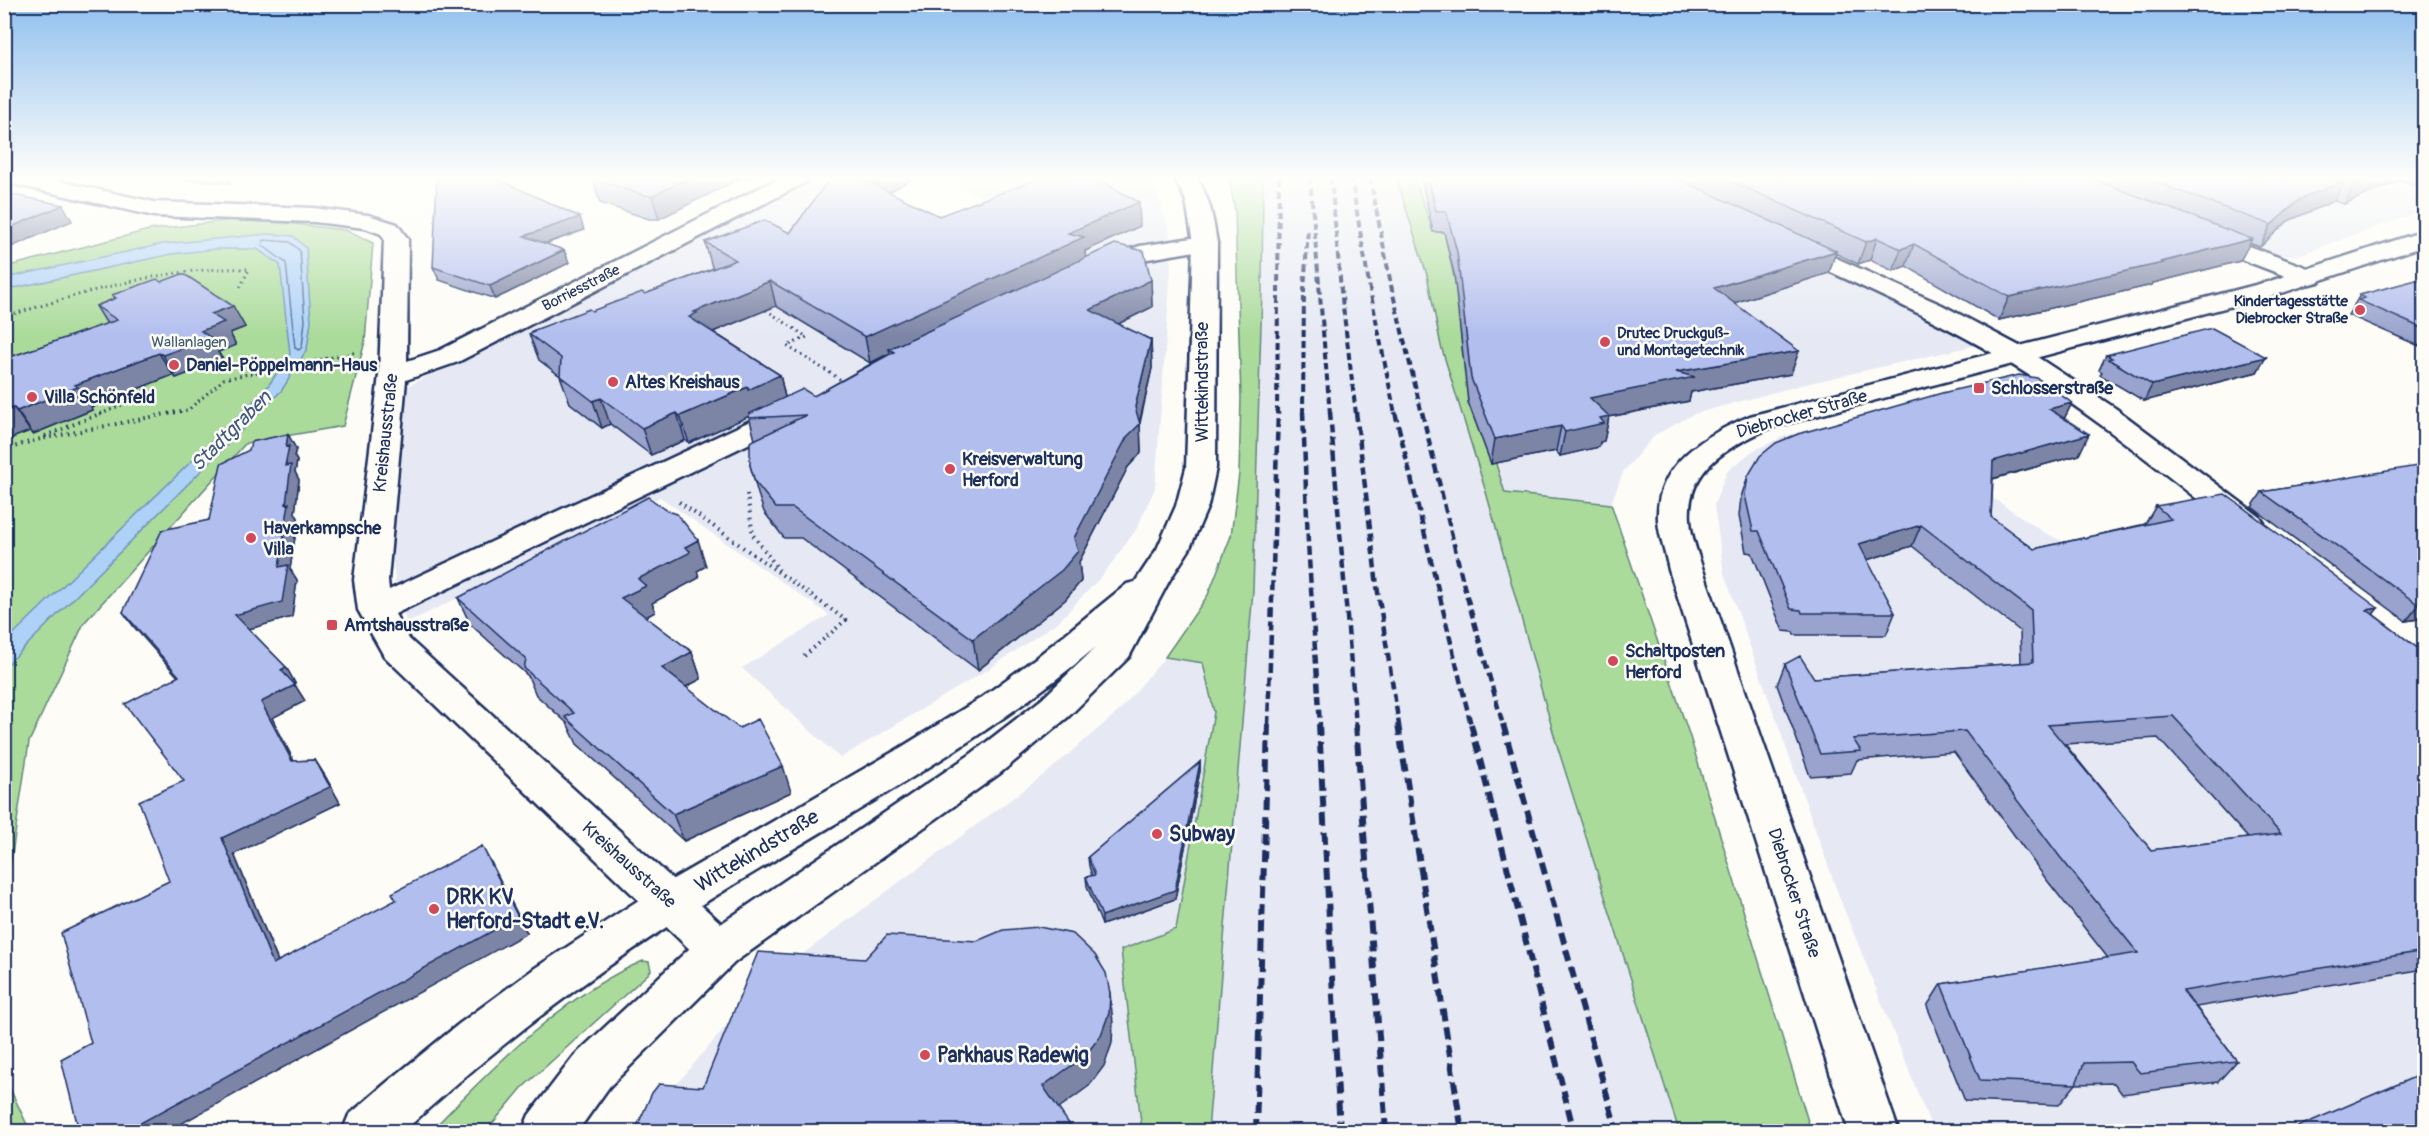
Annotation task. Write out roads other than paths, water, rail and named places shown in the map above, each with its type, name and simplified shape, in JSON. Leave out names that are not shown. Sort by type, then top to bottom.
[{"type":"street","name":"Kreishausstraße","points":[[389,230],[396,239],[393,375],[371,580],[375,610],[396,647],[719,949]]},
{"type":"street","name":"Borriesstraße","points":[[393,375],[449,356],[695,230]]},
{"type":"street","name":"Wittekindstraße","points":[[547,1131],[592,1071],[719,949],[985,764],[1055,708],[1117,648],[1153,580],[1173,550],[1192,506],[1201,468],[1205,243],[1203,230]]},
{"type":"street","points":[[2188,230],[2310,277]]},
{"type":"street","points":[[1768,234],[1954,320],[2017,355],[2080,397],[2271,540]]},
{"type":"street","name":"Diebrocker Straße","points":[[1874,1131],[1686,570],[1674,518],[1680,481],[1690,465],[1707,449],[1731,434],[1760,422],[2216,304],[2310,277],[2424,238]]},
{"type":"street","points":[[1080,276],[1122,256],[1148,250],[1205,243]]},
{"type":"street","points":[[375,610],[849,385]]},
{"type":"street","name":"Wittekindstraße","points":[[367,1131],[496,1023],[589,956],[671,903],[994,707],[1084,638],[1153,580]]},
{"type":"water","name":"Stadtgraben","points":[[268,234],[293,236],[306,248],[311,321],[307,349],[282,390],[5,667],[5,642],[266,389],[290,354],[280,265],[257,249],[216,249],[172,254],[5,290],[5,278],[163,244]]},
{"type":"railway","points":[[1277,414],[1279,230]]},
{"type":"railway","points":[[1303,412],[1304,291],[1308,230]]},
{"type":"railway","points":[[1314,230],[1330,414]]},
{"type":"railway","points":[[1336,230],[1356,414]]},
{"type":"railway","points":[[1360,230],[1395,414]]},
{"type":"railway","points":[[1380,230],[1392,290],[1422,414]]},
{"type":"railway","points":[[1268,725],[1278,412]]},
{"type":"railway","points":[[1303,412],[1308,543],[1320,725]]},
{"type":"railway","points":[[1330,412],[1356,725]]},
{"type":"railway","points":[[1356,412],[1377,586],[1399,725]]},
{"type":"railway","points":[[1395,412],[1471,725]]},
{"type":"railway","points":[[1422,412],[1464,586],[1503,725]]},
{"type":"railway","points":[[1256,1132],[1268,724]]},
{"type":"railway","points":[[1319,724],[1340,1132]]},
{"type":"railway","points":[[1356,724],[1386,1132]]},
{"type":"railway","points":[[1398,724],[1462,1132]]},
{"type":"railway","points":[[1471,724],[1574,1132]]},
{"type":"railway","points":[[1503,724],[1617,1132]]},
{"type":"place","name":"Kindertagesstätte Diebrocker Straße","points":[[2360,310]]},
{"type":"place","name":"Drutec Druckguß- und Montagetechnik","points":[[1605,342]]},
{"type":"place","name":"Daniel-Pöppelmann-Haus","points":[[174,365]]},
{"type":"place","name":"Altes Kreishaus","points":[[613,382]]},
{"type":"place","name":"Schlosserstraße","points":[[1979,388]]},
{"type":"place","name":"Villa Schönfeld","points":[[32,397]]},
{"type":"place","name":"Kreisverwaltung Herford","points":[[950,469]]},
{"type":"place","name":"Haverkampsche Villa","points":[[251,538]]},
{"type":"place","name":"Amtshausstraße","points":[[332,625]]},
{"type":"place","name":"Schaltposten Herford","points":[[1613,661]]},
{"type":"place","name":"Subway","points":[[1157,834]]},
{"type":"place","name":"DRK KV Herford-Stadt e.V.","points":[[434,909]]},
{"type":"place","name":"Parkhaus Radewig","points":[[925,1055]]},
{"type":"park label","name":"Wallanlagen","points":[[189,342]]}]
